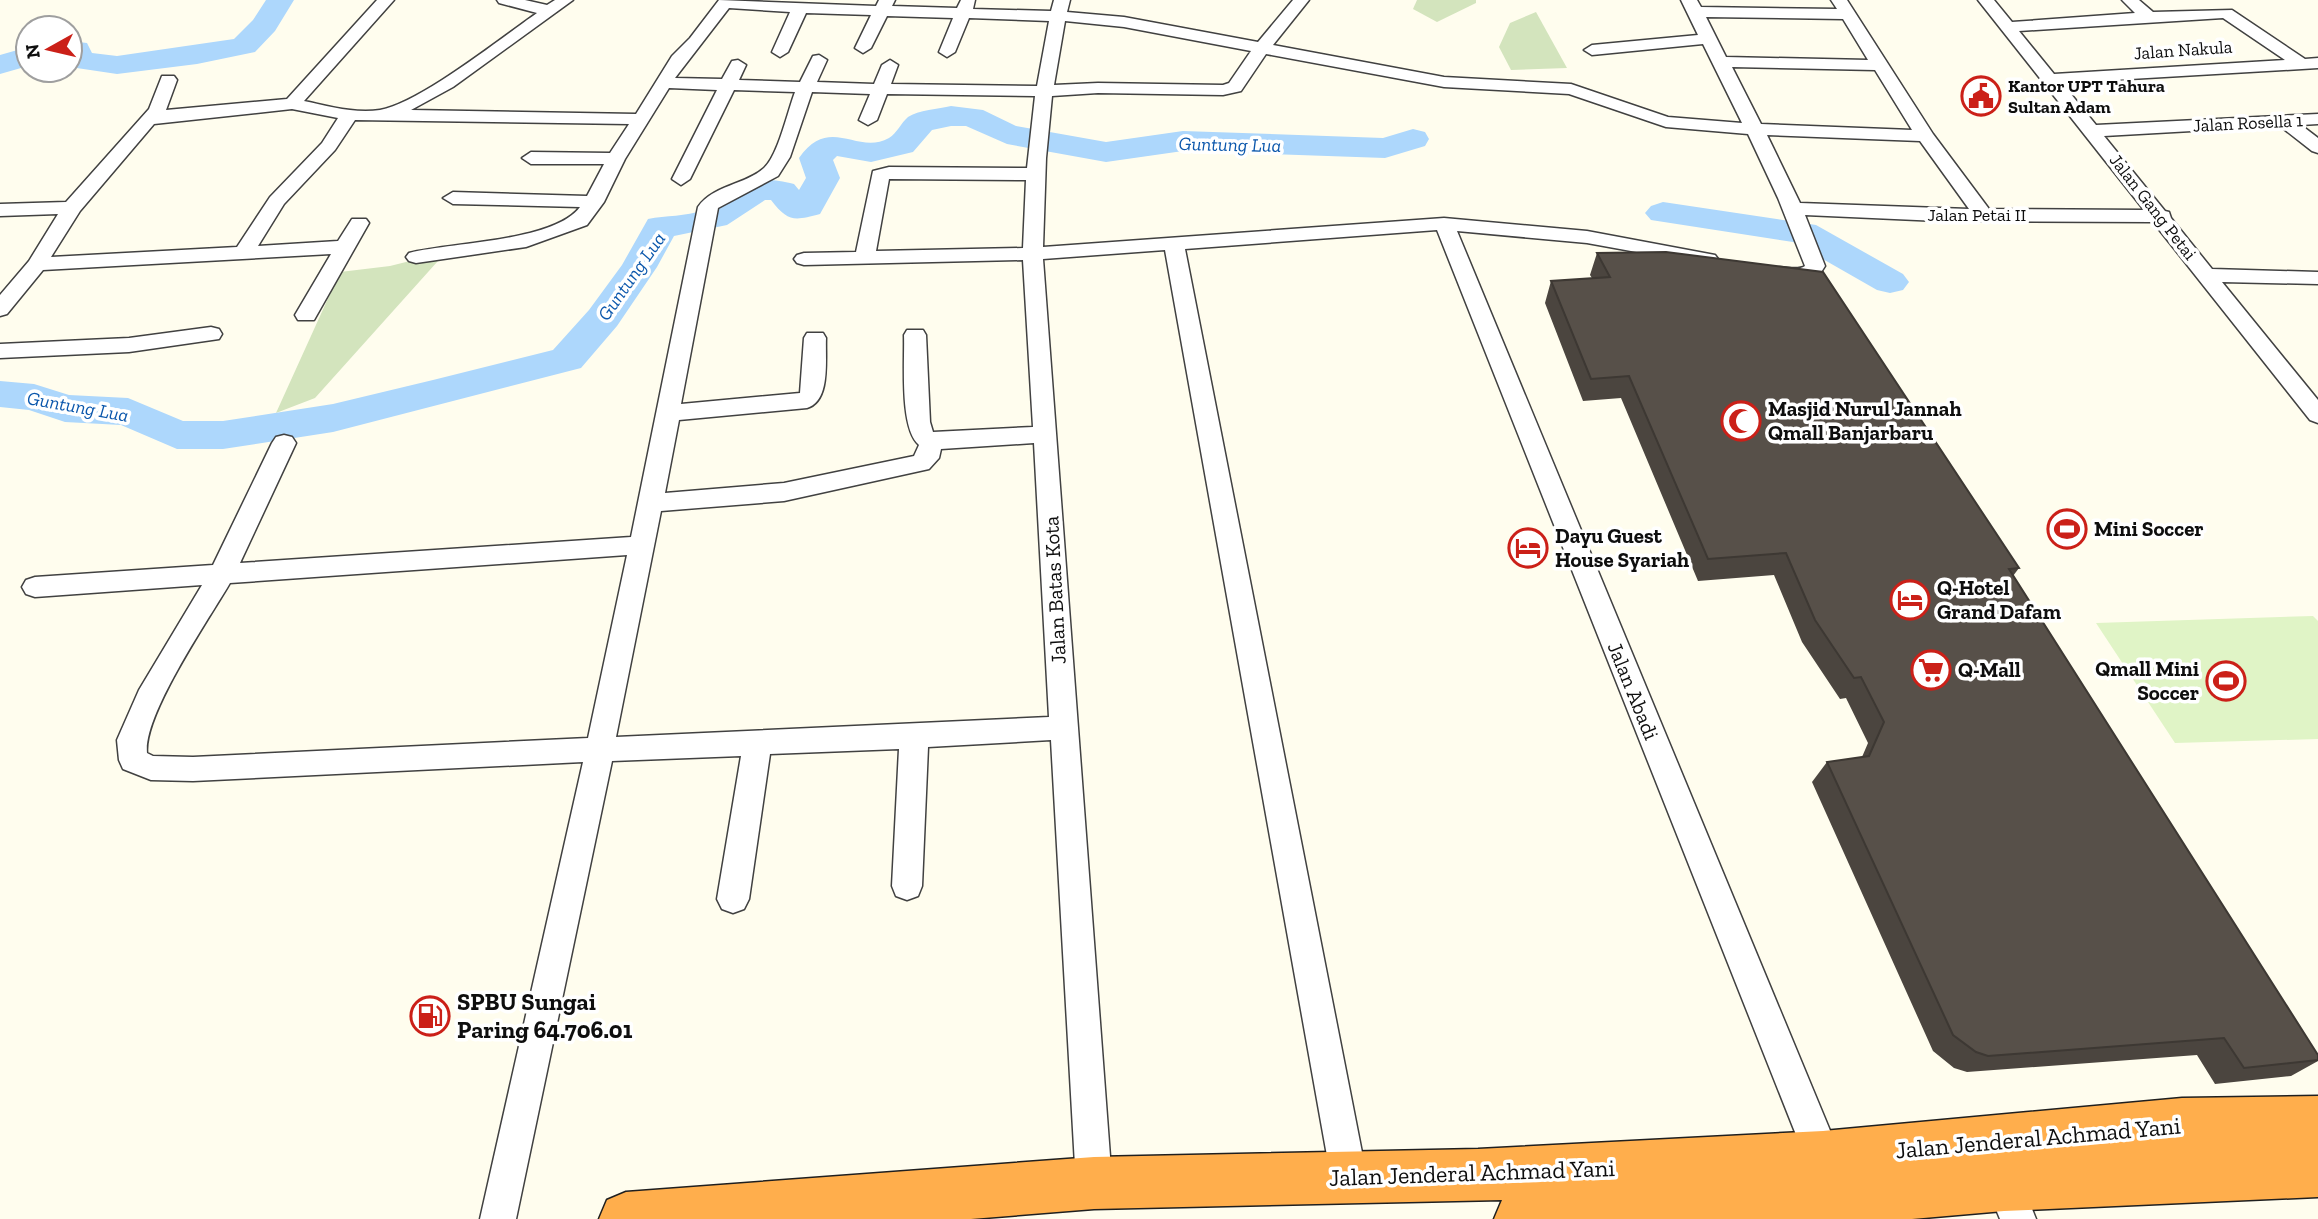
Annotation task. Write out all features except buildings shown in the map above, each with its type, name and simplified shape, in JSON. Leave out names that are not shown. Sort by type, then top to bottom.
[{"type":"highway","name":"Jalan Jenderal Achmad Yani","points":[[642,1218],[1094,1183],[1478,1175],[1823,1157],[2182,1124],[2318,1122]]},
{"type":"highway","name":"Jalan Jenderal Achmad Yani","points":[[1521,1219],[1683,1211],[2011,1202],[2318,1171]]},
{"type":"street","points":[[292,104],[386,0]]},
{"type":"street","points":[[505,0],[550,11]]},
{"type":"street","points":[[383,115],[416,101],[447,83],[565,0]]},
{"type":"street","points":[[663,83],[880,90],[957,82],[1043,91],[1098,88],[1228,89],[1235,87],[1261,49],[1301,0]]},
{"type":"street","name":"Jalan Gang Petai","points":[[1986,0],[2162,216],[2318,415]]},
{"type":"street","points":[[2130,0],[2149,17],[2230,14],[2310,63]]},
{"type":"street","points":[[2201,0],[2214,13]]},
{"type":"street","points":[[416,257],[538,237],[555,228],[580,221],[678,60],[696,42],[725,4],[800,8],[1060,8],[1261,49],[1444,82],[1571,89],[1653,119],[1755,130],[1925,136]]},
{"type":"street","points":[[863,48],[883,6]]},
{"type":"street","points":[[1758,268],[1805,275],[1811,273],[1815,266],[1793,209],[1692,6],[1843,7],[1925,136],[1983,215]]},
{"type":"street","points":[[947,52],[966,7]]},
{"type":"street","points":[[780,52],[800,8]]},
{"type":"street","name":"Jalan Batas Kota","points":[[1060,8],[1043,91],[1037,139],[1033,254],[1094,1183]]},
{"type":"street","name":"Jalan Nakula","points":[[2008,27],[2149,17]]},
{"type":"street","points":[[1592,50],[1708,39]]},
{"type":"street","points":[[498,1219],[601,748],[670,413],[705,223],[712,202],[771,172],[780,158],[805,88],[819,60]]},
{"type":"street","points":[[1721,62],[1881,65]]},
{"type":"street","name":"Jalan Nakula","points":[[2050,79],[2310,63]]},
{"type":"street","points":[[681,179],[738,65]]},
{"type":"street","points":[[868,120],[890,65]]},
{"type":"street","points":[[0,309],[37,264],[72,208],[158,111],[168,79]]},
{"type":"street","points":[[148,120],[177,114],[292,104],[349,116],[641,119]]},
{"type":"street","points":[[243,253],[277,201],[329,146],[349,116]]},
{"type":"street","name":"Jalan Rosella 1","points":[[2093,131],[2318,118]]},
{"type":"street","points":[[2284,121],[2318,147]]},
{"type":"street","points":[[531,158],[616,159]]},
{"type":"street","points":[[865,257],[880,176],[889,173],[1034,174]]},
{"type":"street","points":[[453,198],[594,202]]},
{"type":"street","points":[[0,210],[72,208]]},
{"type":"street","name":"Jalan Petai II","points":[[1793,209],[1983,215],[2162,216]]},
{"type":"street","points":[[306,315],[359,223]]},
{"type":"street","points":[[804,259],[1033,254],[1444,224],[1587,237],[1732,263]]},
{"type":"street","name":"Jalan Abadi","points":[[1444,224],[1823,1157]]},
{"type":"street","points":[[1174,243],[1349,1178]]},
{"type":"street","points":[[37,264],[345,247]]},
{"type":"street","points":[[2207,275],[2318,278]]},
{"type":"street","points":[[0,351],[129,345],[211,334]]},
{"type":"street","points":[[915,335],[918,422],[923,436],[931,442],[1046,433]]},
{"type":"street","points":[[670,413],[807,400],[811,396],[815,338]]},
{"type":"street","points":[[651,503],[784,492],[912,466],[927,458],[931,442]]},
{"type":"street","points":[[284,443],[222,574],[149,698],[131,740],[132,760],[151,768],[193,769],[1063,728]]},
{"type":"street","points":[[35,587],[643,545]]},
{"type":"street","points":[[907,886],[914,737]]},
{"type":"street","points":[[733,899],[757,743]]},
{"type":"green space","points":[[1417,0],[1476,0],[1476,3],[1437,22],[1413,9]]},
{"type":"green space","points":[[1536,12],[1567,68],[1511,70],[1499,47],[1510,23]]},
{"type":"green space","points":[[446,252],[315,398],[276,413],[340,272],[390,266]]},
{"type":"green space","name":"Qmall Mini Soccer","points":[[2313,616],[2318,621],[2318,739],[2175,743],[2096,623]]},
{"type":"waterway","points":[[84,61],[117,65],[244,46],[265,25],[280,0]]},
{"type":"waterway","points":[[0,65],[14,60]]},
{"type":"waterway","name":"Guntung Lua","points":[[0,394],[34,397],[65,408],[128,412],[177,435],[223,435],[333,418],[567,359],[603,318],[639,267],[661,227],[707,220],[762,190],[782,191],[796,209],[808,207],[823,178],[816,158],[827,147],[841,146],[871,152],[901,145],[921,123],[951,116],[972,117],[1007,134],[1106,152],[1183,141],[1385,148],[1413,139]]},
{"type":"waterway","points":[[1663,213],[1803,233],[1890,282]]},
{"type":"place","name":"Kantor UPT Tahura Sultan Adam","points":[[1981,96]]},
{"type":"place","name":"Masjid Nurul Jannah Qmall Banjarbaru","points":[[1741,421]]},
{"type":"place","name":"Mini Soccer","points":[[2067,529]]},
{"type":"place","name":"Dayu Guest House Syariah","points":[[1528,548]]},
{"type":"place","name":"Q-Hotel Grand Dafam","points":[[1910,600]]},
{"type":"place","name":"Q-Mall","points":[[1931,670]]},
{"type":"place","name":"Qmall Mini Soccer","points":[[2226,681]]},
{"type":"place","name":"SPBU Sungai Paring 64.706.01","points":[[430,1016]]}]
